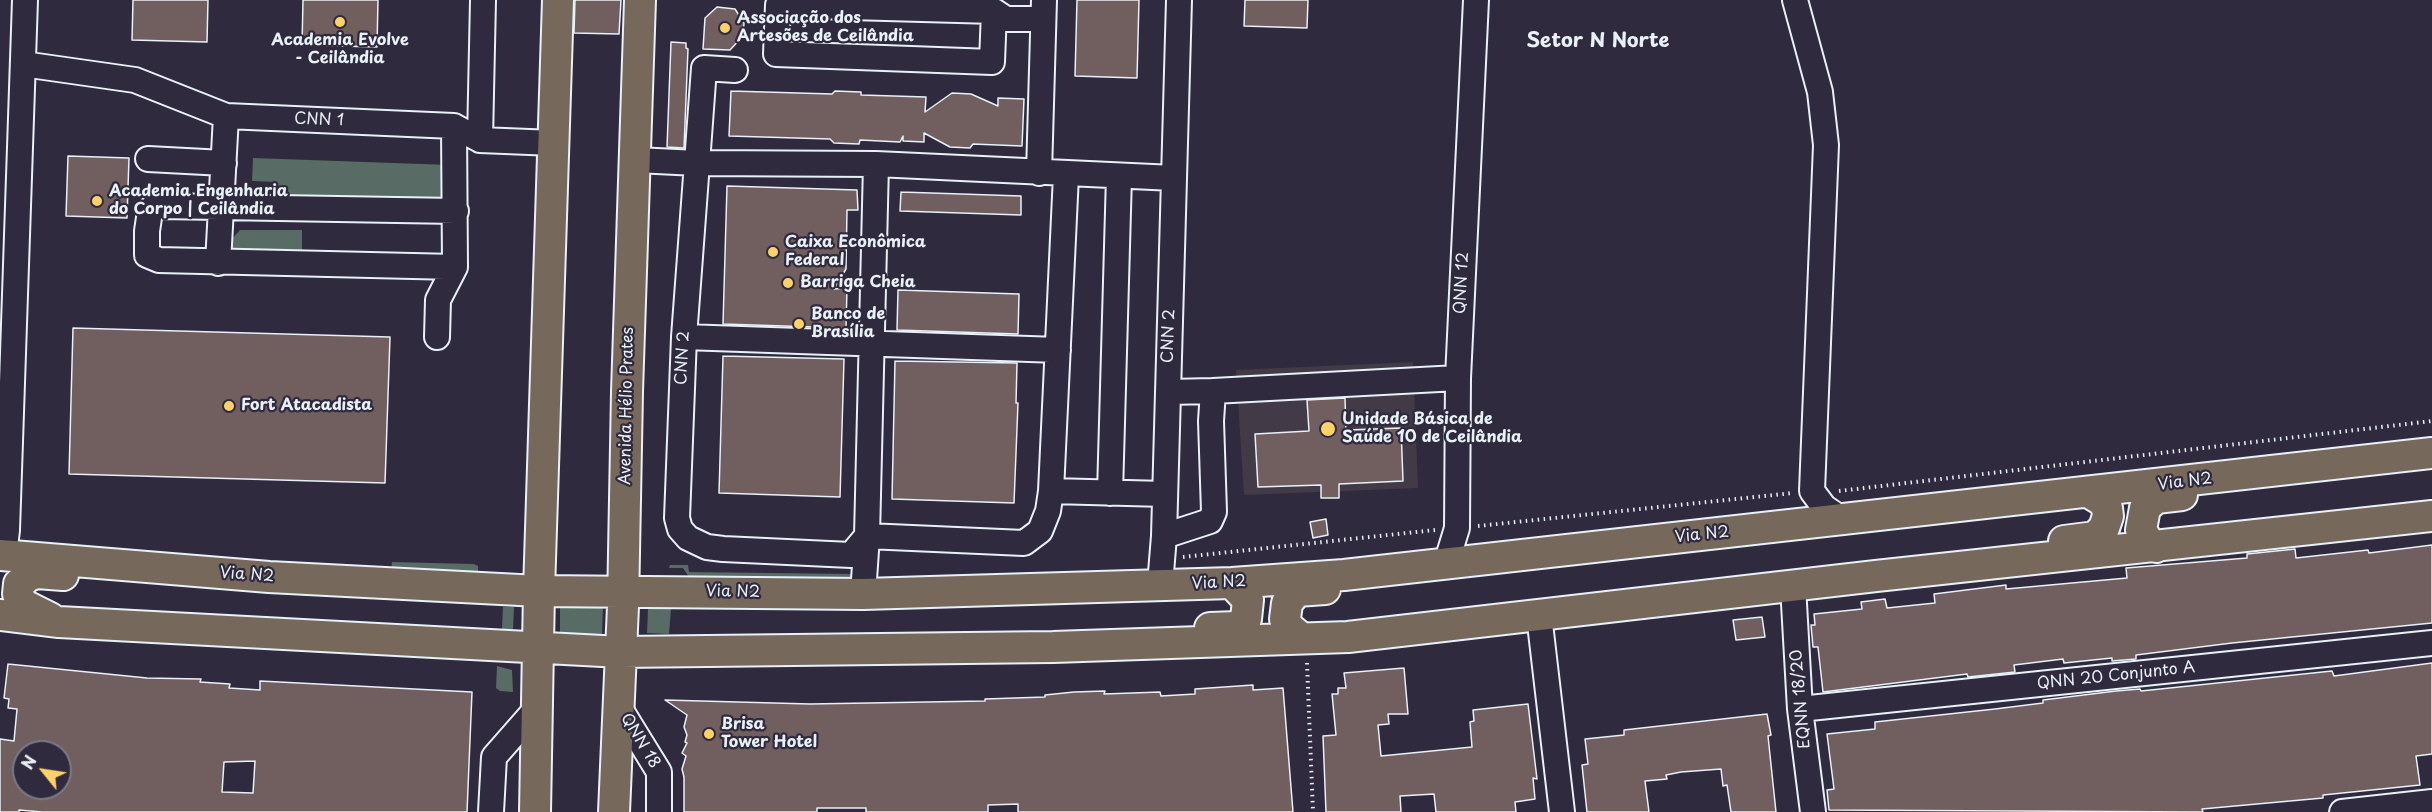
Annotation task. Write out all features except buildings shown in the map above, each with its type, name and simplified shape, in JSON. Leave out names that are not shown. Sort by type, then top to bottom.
[{"type":"main road","points":[[535,812],[539,591],[558,0]]},
{"type":"main road","name":"Avenida Hélio Prates","points":[[614,812],[624,590],[627,393],[640,0]]},
{"type":"main road","name":"Via N2","points":[[2,555],[269,577],[539,591],[863,594],[1162,560],[1232,583],[1344,575],[2432,453]]},
{"type":"main road","points":[[2156,547],[2144,537],[2140,522],[2145,508],[2156,498],[2304,482],[2385,458]]},
{"type":"main road","points":[[1876,576],[1950,555],[2095,537],[2104,528],[2108,516],[2103,501],[2090,493]]},
{"type":"main road","points":[[0,615],[59,622],[621,652],[1053,647],[1304,647],[1348,637],[1876,576],[2432,516]]},
{"type":"main road","points":[[1304,647],[1288,627],[1285,619],[1287,603],[1297,591],[1406,579],[1441,564]]},
{"type":"main road","points":[[59,622],[22,603],[18,594],[19,584],[28,576],[37,573],[189,586],[269,577]]},
{"type":"main road","points":[[1053,647],[1113,633],[1237,627],[1246,619],[1250,607],[1245,593],[1232,583]]},
{"type":"street","points":[[2,555],[7,531],[25,0]]},
{"type":"street","points":[[483,0],[480,140],[554,143]]},
{"type":"street","name":"CNN 2","points":[[1162,560],[1179,0]]},
{"type":"street","name":"QNN 12","points":[[1441,564],[1457,528],[1458,378],[1476,0]]},
{"type":"street","points":[[1796,0],[1820,92],[1826,145],[1812,491],[1824,507],[1840,518]]},
{"type":"street","points":[[994,11],[992,62],[776,54],[778,5],[994,11],[1006,19],[1044,9],[1039,173]]},
{"type":"street","name":"CNN 1","points":[[23,64],[135,80],[226,116],[454,126],[480,140]]},
{"type":"street","name":"CNN 2","points":[[735,70],[704,68],[684,337],[677,518],[680,529],[688,538],[707,547],[851,555],[867,536]]},
{"type":"street","points":[[218,263],[226,116]]},
{"type":"street","points":[[437,337],[438,300],[455,267],[454,126]]},
{"type":"street","points":[[148,159],[224,163]]},
{"type":"street","points":[[636,160],[697,163],[876,164],[1066,175],[1174,178]]},
{"type":"street","points":[[863,594],[867,536],[876,164]]},
{"type":"street","points":[[867,536],[1024,543],[1040,531],[1048,511],[1051,491],[1066,175]]},
{"type":"street","points":[[1110,493],[1119,176]]},
{"type":"street","points":[[455,267],[218,263],[152,259],[147,255],[147,231],[148,215],[153,207],[456,212]]},
{"type":"street","points":[[684,337],[1058,350]]},
{"type":"street","points":[[1168,392],[1458,378]]},
{"type":"street","points":[[1162,560],[1210,521],[1214,512],[1211,421],[1213,391]]},
{"type":"street","points":[[1051,491],[1165,494]]},
{"type":"street","name":"EQNN 18/20","points":[[1793,586],[1800,709],[1813,812]]},
{"type":"street","points":[[1539,615],[1562,812]]},
{"type":"street","name":"QNN 20 Conjunto A","points":[[1800,709],[2432,643]]},
{"type":"street","name":"QNN 18","points":[[619,698],[660,772],[659,812]]},
{"type":"street","points":[[491,812],[494,757],[537,708]]},
{"type":"street","points":[[2342,812],[2432,802]]},
{"type":"path","points":[[1162,560],[1812,491],[1826,493],[2432,421]]},
{"type":"path","points":[[1304,647],[1313,812]]},
{"type":"shaded area","name":"Unidade Básica de Saúde 10 de Ceilândia","points":[[1413,362],[1418,488],[1244,495],[1236,370]]},
{"type":"green space","points":[[253,158],[450,165],[448,205],[275,199],[275,182],[252,181]]},
{"type":"green space","points":[[240,230],[302,230],[302,258],[238,254],[232,249],[230,241]]},
{"type":"green space","points":[[392,562],[474,564],[478,566],[478,577],[391,571]]},
{"type":"green space","points":[[670,565],[688,565],[689,572],[852,574],[854,583],[691,580],[683,568],[669,568]]},
{"type":"green space","points":[[560,606],[603,607],[602,635],[560,634]]},
{"type":"green space","points":[[503,607],[514,607],[513,629],[502,629]]},
{"type":"green space","points":[[648,609],[671,609],[669,634],[647,633]]},
{"type":"green space","points":[[497,666],[512,670],[513,692],[500,691],[496,688]]},
{"type":"place","name":"Academia Evolve - Ceilândia","points":[[340,22]]},
{"type":"place","name":"Associação dos Artesões de Ceilândia","points":[[725,28]]},
{"type":"place","name":"Academia Engenharia do Corpo | Ceilândia","points":[[97,201]]},
{"type":"place","name":"Caixa Econômica Federal","points":[[773,252]]},
{"type":"place","name":"Barriga Cheia","points":[[788,283]]},
{"type":"place","name":"Banco de Brasília","points":[[799,324]]},
{"type":"place","name":"Fort Atacadista","points":[[229,406]]},
{"type":"place","name":"Unidade Básica de Saúde 10 de Ceilândia","points":[[1328,429]]},
{"type":"place","name":"Brisa Tower Hotel","points":[[709,734]]},
{"type":"district","name":"Setor N Norte","points":[[1598,41]]}]
